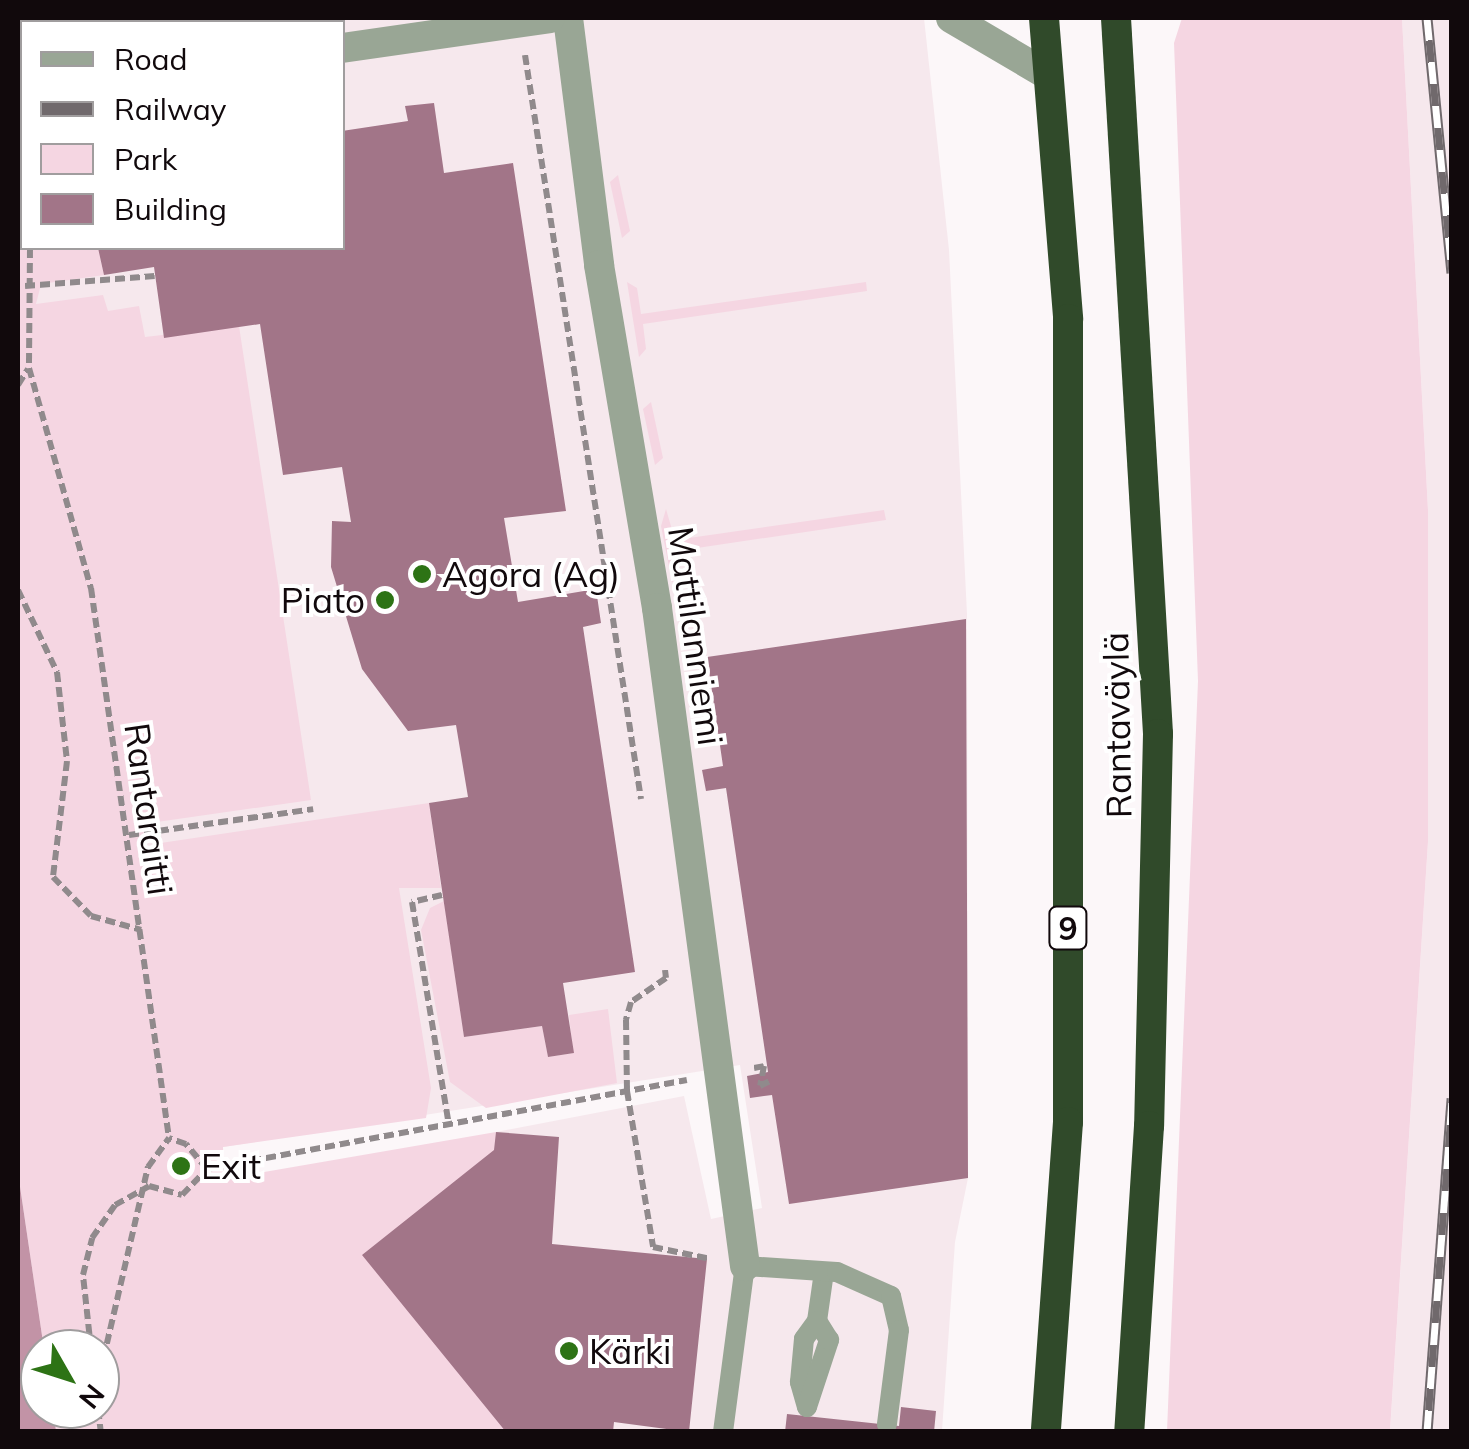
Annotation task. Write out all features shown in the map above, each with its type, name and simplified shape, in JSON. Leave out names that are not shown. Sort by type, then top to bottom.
[{"type":"highway","name":"Rantaväylä","points":[[1044,18],[1068,319],[1068,1122],[1046,1432]]},
{"type":"highway","name":"Rantaväylä","points":[[1116,18],[1158,734],[1149,1126],[1130,1432]]},
{"type":"street","points":[[345,48],[550,18]]},
{"type":"street","name":"Mattilanniemi","points":[[568,18],[598,265],[657,608],[745,1266]]},
{"type":"street","points":[[951,18],[1046,74]]},
{"type":"lane","points":[[723,1432],[745,1266],[860,1278],[891,1296],[899,1330],[887,1424]]},
{"type":"lane","points":[[817,1321],[824,1272]]},
{"type":"path","points":[[524,51],[643,808]]},
{"type":"path","name":"Rantaraitti","points":[[30,250],[25,286],[29,368],[92,588],[170,1138]]},
{"type":"path","points":[[25,286],[155,276]]},
{"type":"path","points":[[18,384],[29,368]]},
{"type":"path","points":[[18,590],[57,672],[67,761],[54,828],[54,877],[91,916],[141,930]]},
{"type":"path","points":[[129,835],[313,809]]},
{"type":"path","points":[[442,895],[412,902],[449,1125]]},
{"type":"path","points":[[664,960],[666,978],[632,1002],[626,1020],[627,1092],[653,1247],[714,1260],[712,1279]]},
{"type":"path","points":[[765,1072],[758,1084],[770,1081]]},
{"type":"path","points":[[89,1329],[83,1276],[92,1238],[115,1205],[149,1186],[182,1196],[206,1169],[717,1075]]},
{"type":"path","points":[[112,1329],[155,1152],[170,1138],[186,1144],[206,1169]]},
{"type":"shaded area","points":[[40,18],[924,18],[949,250],[967,614],[968,1178],[955,1242],[942,1431],[302,1431],[496,1132],[684,1096],[711,1219],[762,1208],[740,1065],[223,1147],[145,854],[36,305],[38,250],[345,250],[345,20]]},
{"type":"shaded area","points":[[1402,18],[1451,18],[1452,1431],[1390,1432],[1428,842],[1428,510]]},
{"type":"shaded area","points":[[18,1173],[41,1329],[20,1329],[20,1429],[56,1431],[18,1431]]},
{"type":"green space","points":[[1182,18],[1402,18],[1428,510],[1428,842],[1390,1431],[1167,1431],[1198,681],[1174,43]]},
{"type":"green space","points":[[18,116],[20,250],[98,250],[104,275],[41,284],[36,304],[103,295],[108,311],[139,306],[145,337],[239,326],[311,800],[143,824],[145,852],[154,844],[429,803],[441,888],[399,888],[431,1088],[426,1118],[223,1147],[224,1179],[496,1132],[506,1431],[56,1431],[120,1429],[120,1329],[41,1329],[18,1173]]},
{"type":"green space","points":[[618,175],[630,231],[622,238],[610,182]]},
{"type":"green space","points":[[627,282],[637,288],[641,314],[866,282],[867,291],[643,324],[646,349],[639,357]]},
{"type":"green space","points":[[651,402],[663,458],[655,465],[643,409]]},
{"type":"green space","points":[[666,509],[675,540],[884,510],[886,520],[677,551],[681,576],[672,582],[661,526]]},
{"type":"green space","points":[[444,901],[464,1037],[542,1026],[548,1057],[573,1053],[569,1015],[608,1009],[617,1083],[486,1108],[450,1082],[421,930],[430,908]]},
{"type":"building","name":"Agora (Ag)","points":[[434,103],[444,173],[513,163],[566,511],[504,518],[518,602],[596,589],[601,623],[583,627],[635,972],[563,983],[574,1053],[548,1057],[542,1026],[464,1037],[429,803],[468,797],[456,725],[408,731],[362,669],[331,567],[332,521],[351,522],[342,467],[283,475],[260,324],[164,338],[154,267],[104,275],[98,250],[345,250],[345,131],[408,121],[405,106]]},
{"type":"building","points":[[966,619],[968,1178],[789,1204],[772,1095],[750,1098],[747,1076],[768,1072],[726,788],[706,791],[702,770],[723,766],[707,657]]},
{"type":"building","name":"Kärki","points":[[496,1132],[559,1137],[552,1244],[707,1259],[689,1432],[614,1422],[613,1432],[506,1432],[362,1255],[494,1150]]},
{"type":"building","points":[[901,1407],[936,1411],[934,1432],[785,1432],[787,1414],[899,1426]]},
{"type":"railway","points":[[1427,18],[1452,273]]},
{"type":"railway","points":[[1427,1432],[1452,1098]]},
{"type":"place","name":"Agora (Ag)","points":[[422,574]]},
{"type":"place","name":"Piato","points":[[385,600]]},
{"type":"place","name":"Exit","points":[[181,1166]]},
{"type":"place","name":"Kärki","points":[[569,1351]]}]
